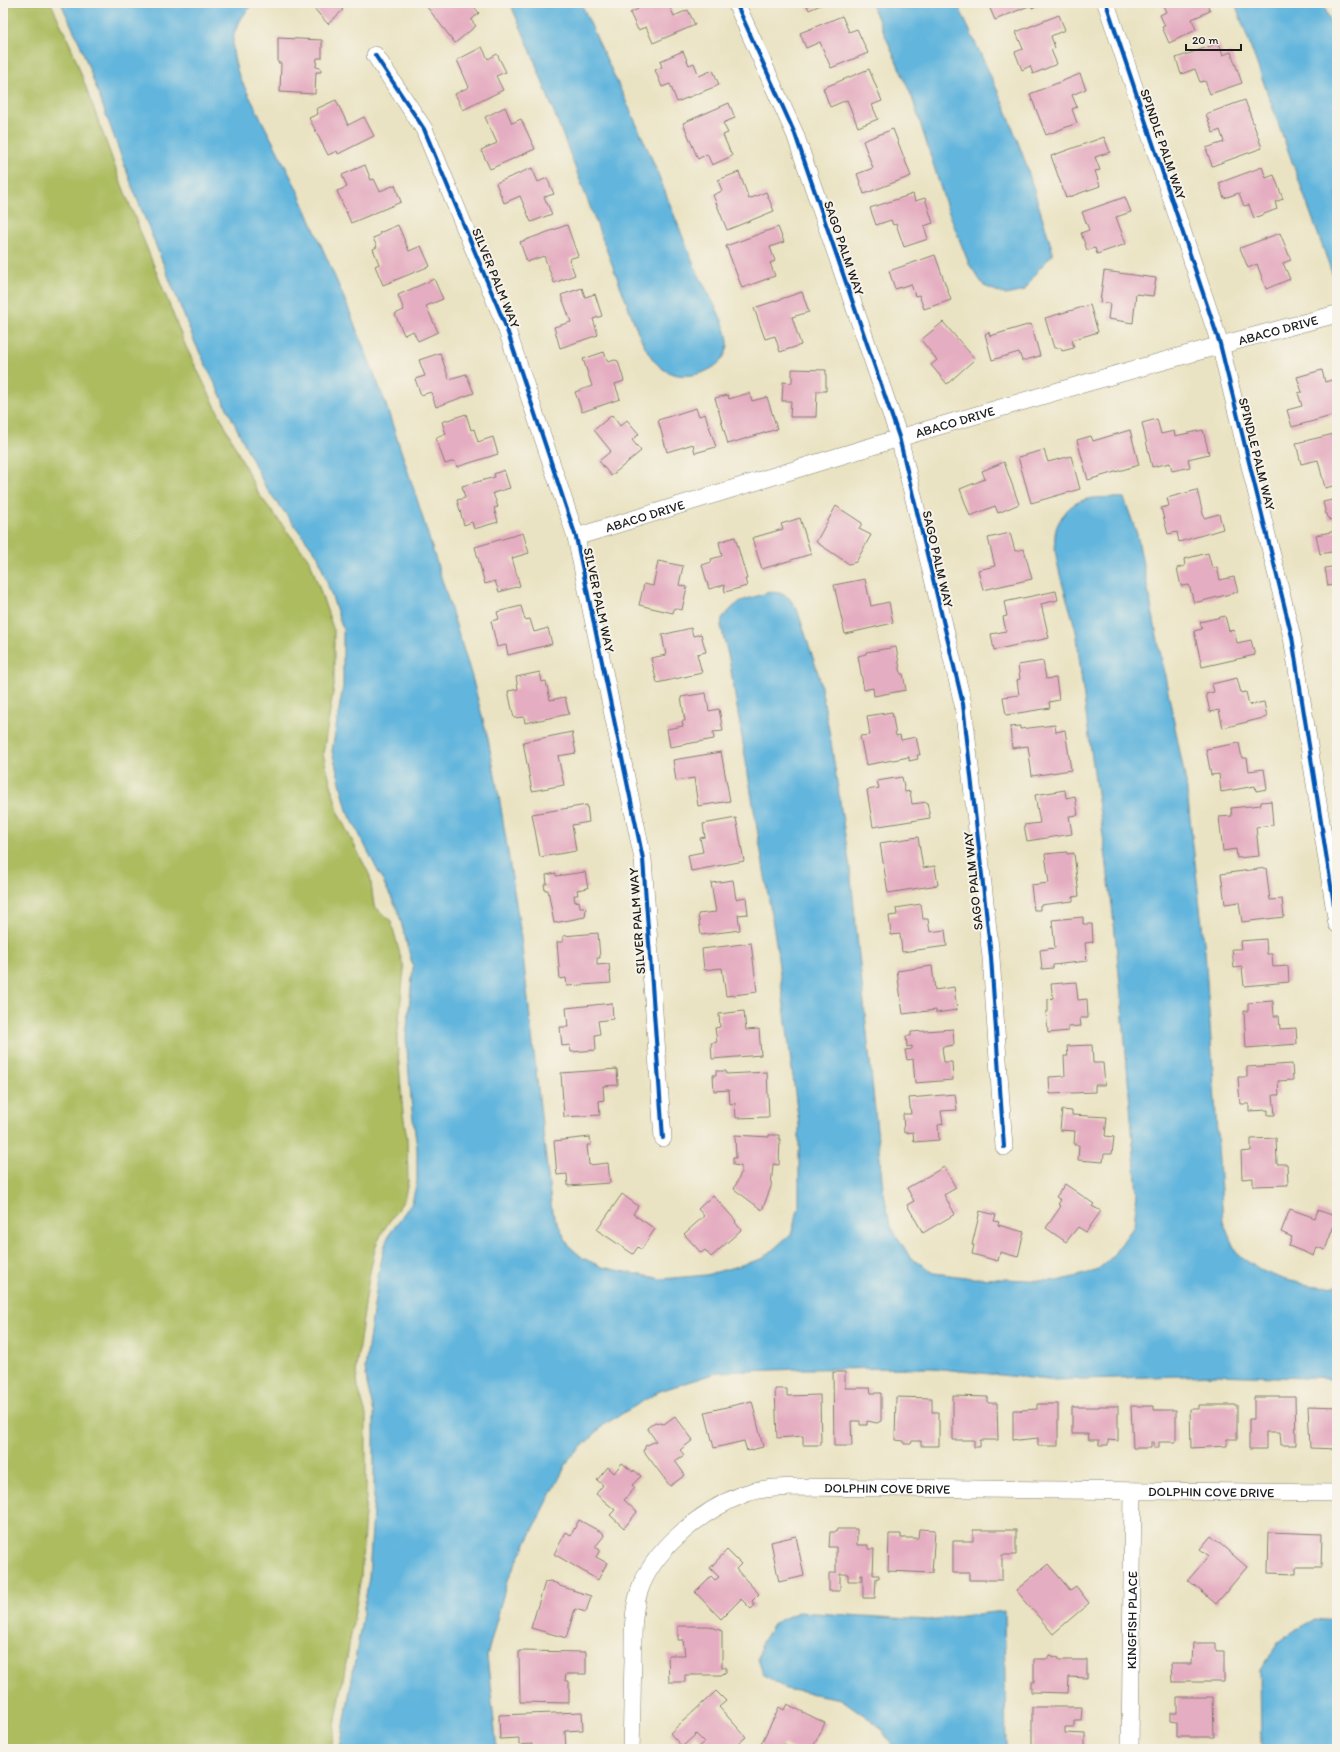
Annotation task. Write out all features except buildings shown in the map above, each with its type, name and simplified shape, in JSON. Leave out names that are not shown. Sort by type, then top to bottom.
[{"type":"street","name":"SAGO PALM WAY","points":[[736,3],[795,134],[899,437],[963,704],[991,956],[1004,1147]]},
{"type":"street","name":"SPINDLE PALM WAY","points":[[1106,3],[1220,344],[1292,638],[1337,924]]},
{"type":"street","name":"SILVER PALM WAY","points":[[375,54],[424,129],[506,327],[576,537],[643,859],[663,1138]]},
{"type":"street","name":"ABACO DRIVE","points":[[576,537],[899,437],[1220,344],[1337,314]]},
{"type":"street","name":"DOLPHIN COVE DRIVE","points":[[631,1749],[634,1615],[639,1590],[652,1566],[670,1543],[700,1517],[743,1495],[769,1489],[796,1487],[1337,1493]]},
{"type":"street","name":"KINGFISH PLACE","points":[[1130,1749],[1133,1491]]},
{"type":"green space","points":[[3,3],[51,3],[72,49],[120,180],[186,347],[258,493],[310,561],[334,631],[334,686],[323,754],[339,815],[370,876],[374,906],[391,921],[404,969],[397,1040],[403,1113],[407,1138],[408,1182],[404,1200],[383,1231],[376,1245],[369,1277],[356,1368],[358,1387],[366,1415],[366,1496],[361,1577],[331,1749],[3,1749]]},
{"type":"water","points":[[61,3],[253,3],[240,21],[234,37],[233,54],[239,76],[296,187],[347,305],[384,399],[417,499],[472,677],[488,739],[500,802],[520,929],[552,1212],[569,1246],[583,1258],[602,1267],[662,1279],[706,1275],[762,1259],[791,1234],[799,1207],[799,1125],[776,943],[729,659],[721,626],[722,619],[741,601],[770,592],[780,593],[789,598],[797,609],[819,676],[830,736],[850,868],[883,1188],[890,1225],[910,1257],[934,1273],[973,1278],[1058,1281],[1096,1271],[1111,1258],[1134,1226],[1137,1193],[1126,1050],[1116,942],[1077,636],[1061,580],[1055,550],[1055,537],[1057,526],[1063,516],[1069,508],[1077,503],[1103,497],[1124,498],[1137,534],[1186,783],[1205,951],[1223,1222],[1232,1244],[1239,1255],[1260,1269],[1285,1280],[1312,1285],[1337,1286],[1337,1379],[1217,1375],[1049,1380],[932,1368],[801,1369],[719,1372],[660,1391],[605,1424],[569,1459],[507,1581],[487,1656],[497,1749],[340,1749],[369,1577],[374,1495],[374,1413],[365,1368],[378,1277],[384,1248],[389,1235],[412,1202],[417,1182],[417,1148],[412,1111],[406,1038],[413,967],[398,911],[347,810],[332,751],[343,686],[343,629],[318,556],[266,488],[195,343],[134,191],[80,44]]},
{"type":"water","points":[[510,3],[581,3],[649,152],[695,267],[721,317],[725,328],[728,345],[725,354],[719,362],[702,373],[681,375],[671,373],[663,369],[652,358],[639,335],[528,44]]},
{"type":"water","points":[[871,3],[957,3],[1005,107],[1025,161],[1052,249],[1052,255],[1038,270],[1024,291],[1006,295],[984,286],[969,264],[947,208],[912,97]]},
{"type":"water","points":[[1235,3],[1323,3],[1337,41],[1337,287]]},
{"type":"water","points":[[1004,1611],[1006,1749],[895,1749],[878,1725],[841,1699],[786,1689],[763,1674],[758,1659],[762,1642],[774,1623],[798,1612],[928,1620]]},
{"type":"water","points":[[1315,1619],[1337,1621],[1337,1749],[1261,1749],[1260,1670],[1278,1642],[1295,1630]]},
{"type":"cycle path","points":[[736,3],[795,134],[899,437],[963,704],[991,957],[1004,1147]]},
{"type":"cycle path","points":[[1106,3],[1220,344],[1292,637],[1337,924]]},
{"type":"cycle path","points":[[375,55],[424,129],[506,327],[576,537],[643,859],[663,1138]]}]
